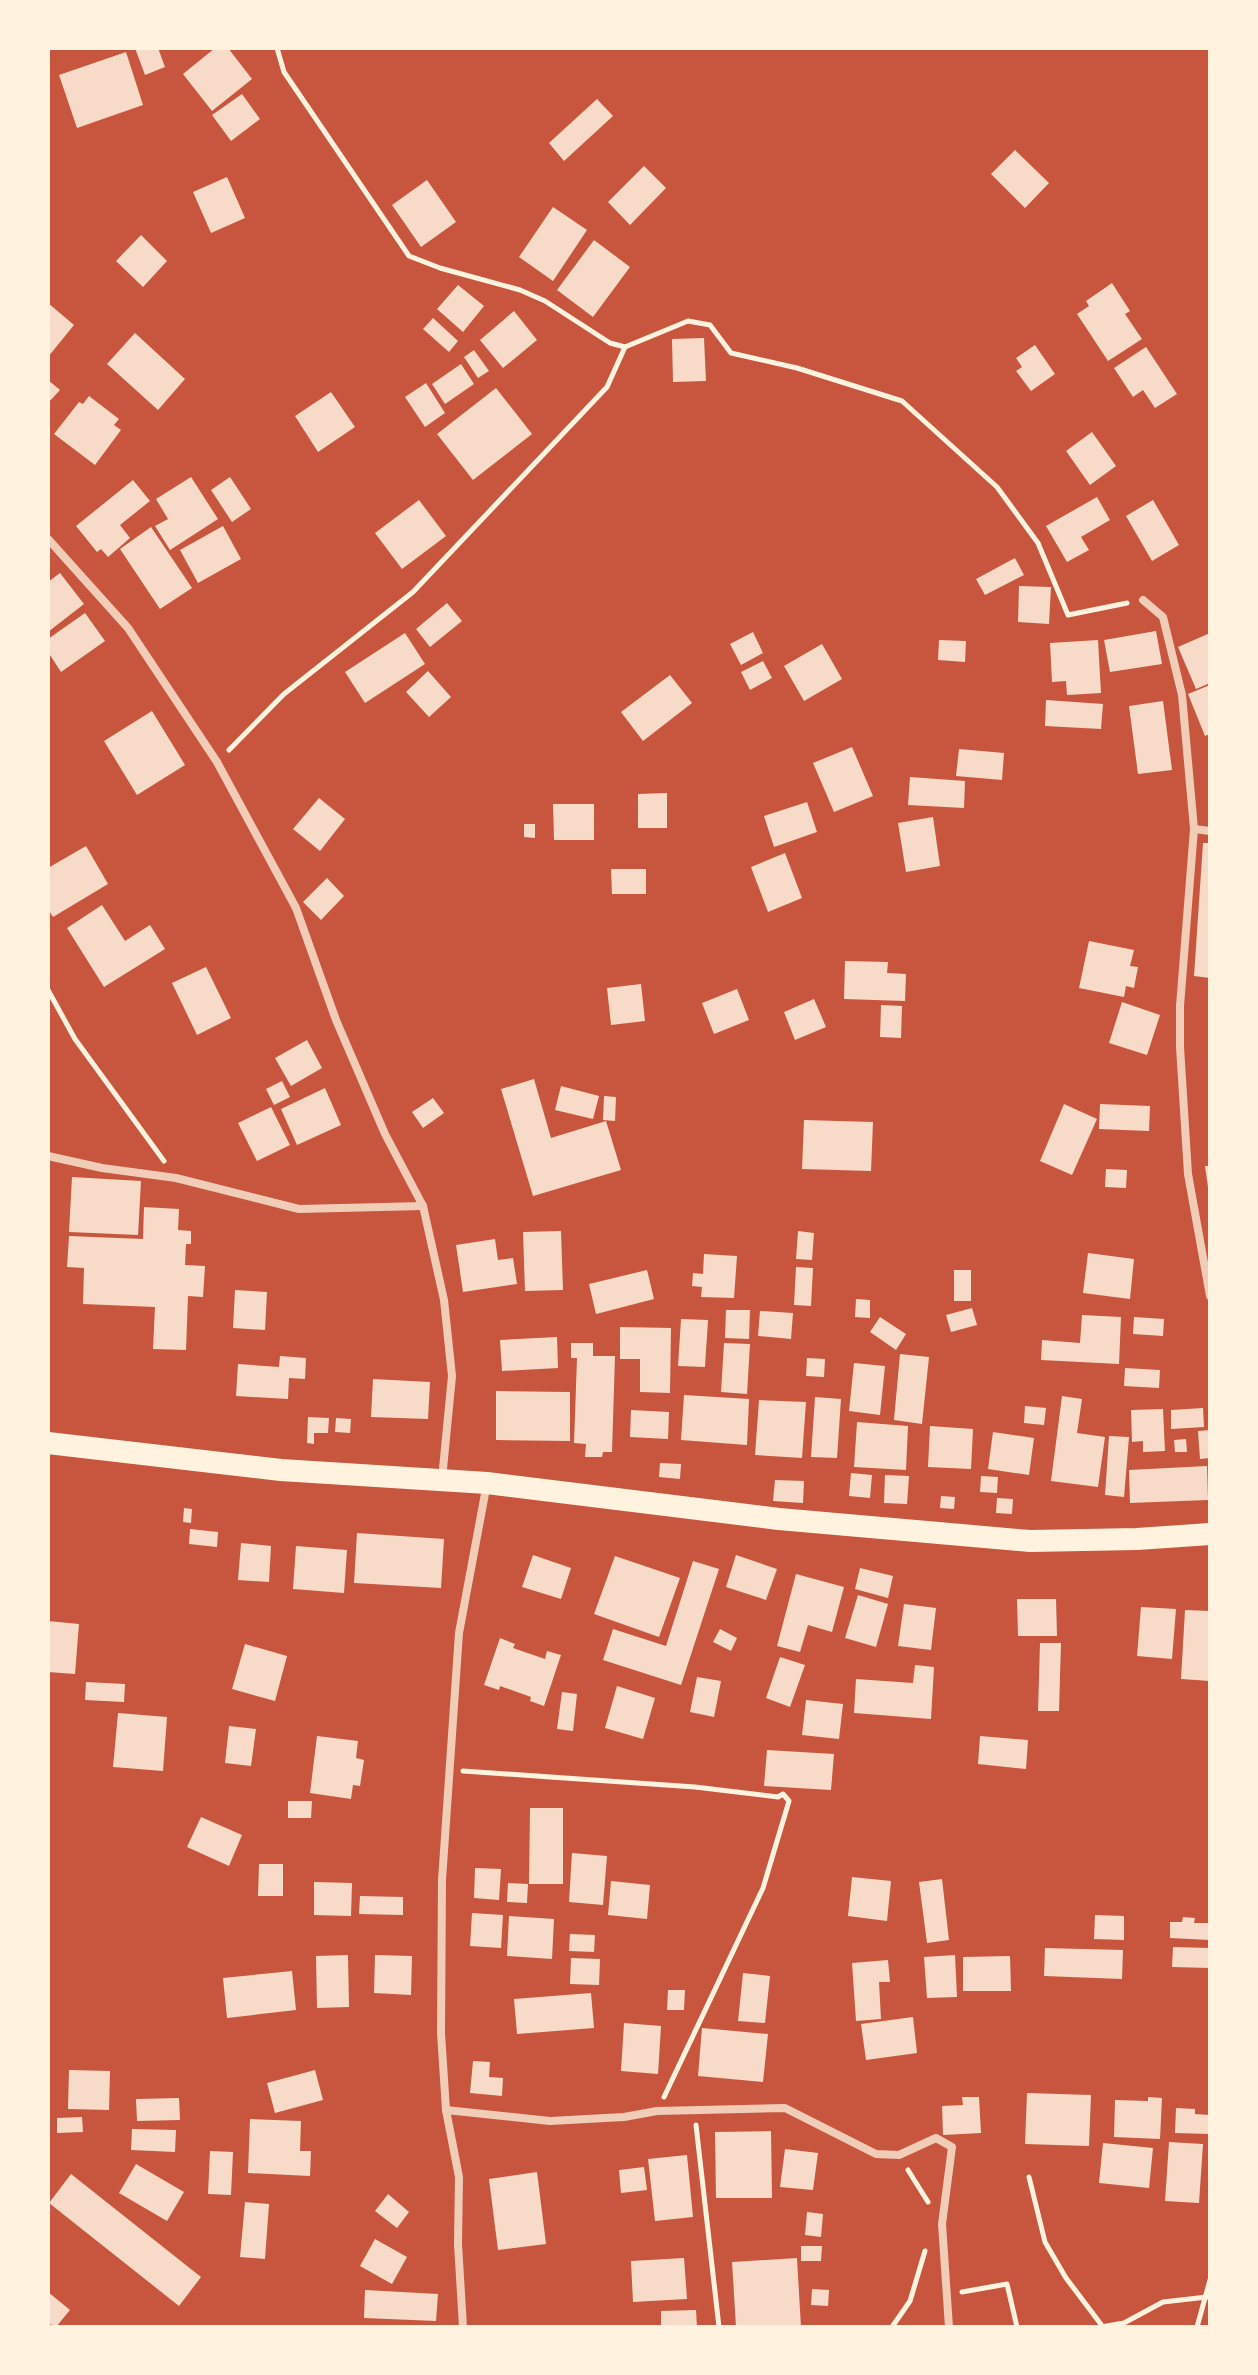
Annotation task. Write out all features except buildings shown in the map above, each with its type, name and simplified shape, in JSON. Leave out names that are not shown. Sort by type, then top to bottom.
[{"type":"highway","points":[[48,1443],[281,1470],[487,1483],[779,1519],[1030,1541],[1210,1534]]},
{"type":"street","points":[[48,539],[128,628],[217,762],[296,908],[336,1020],[385,1134],[423,1206],[444,1300],[452,1376],[442,1479]]},
{"type":"street","points":[[1143,600],[1163,617],[1182,695],[1194,829],[1180,1006],[1180,1047],[1188,1174],[1210,1295]]},
{"type":"street","points":[[1194,829],[1210,831]]},
{"type":"street","points":[[48,1156],[102,1168],[176,1178],[299,1209],[423,1206]]},
{"type":"street","points":[[463,2327],[458,2244],[459,2177],[446,2110],[441,2033],[442,1880],[459,1633],[487,1483]]},
{"type":"street","points":[[446,2110],[550,2121],[624,2117],[657,2111],[785,2108],[876,2154],[899,2155],[936,2138],[952,2147],[942,2224],[949,2327]]},
{"type":"path","points":[[277,48],[284,72],[409,256],[520,290],[545,301],[610,343],[625,347],[688,321],[710,325],[731,353],[797,368],[902,401],[997,487],[1038,543],[1068,615],[1143,600]]},
{"type":"path","points":[[217,762],[284,694],[413,592],[607,387],[625,347]]},
{"type":"path","points":[[48,990],[75,1039],[176,1178]]},
{"type":"path","points":[[450,1771],[695,1787],[778,1797],[783,1794],[789,1801],[763,1888],[657,2111]]},
{"type":"path","points":[[694,2110],[719,2327]]},
{"type":"path","points":[[899,2155],[931,2206]]},
{"type":"path","points":[[1029,2177],[1045,2242],[1066,2278],[1102,2327],[1124,2323],[1163,2302],[1207,2297]]},
{"type":"path","points":[[892,2327],[910,2301],[927,2237]]},
{"type":"path","points":[[1197,2327],[1210,2280]]},
{"type":"path","points":[[945,2295],[1007,2284],[1017,2327]]}]
